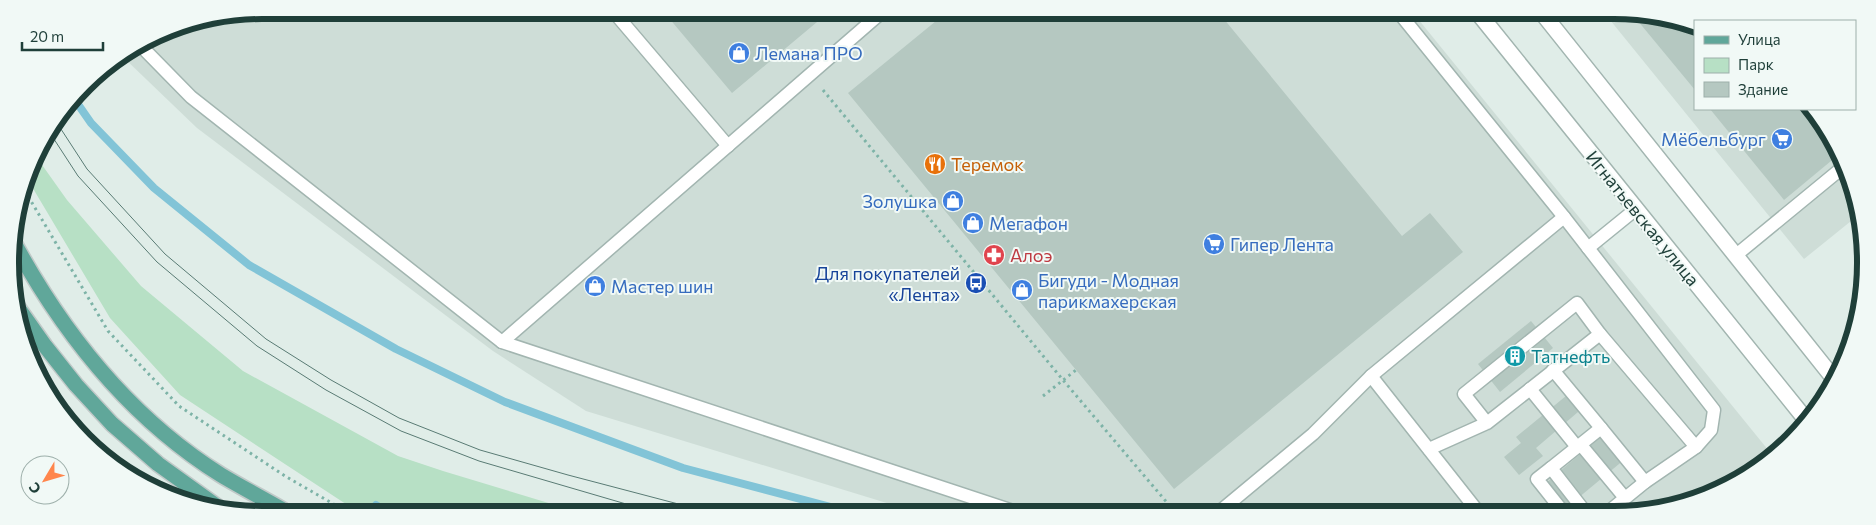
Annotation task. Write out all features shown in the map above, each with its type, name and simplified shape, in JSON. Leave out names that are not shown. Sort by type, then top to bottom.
[{"type":"main road","points":[[19,252],[58,315],[96,366],[125,397],[171,438],[220,474],[276,506]]},
{"type":"main road","points":[[25,318],[44,346],[76,385],[112,424],[158,464],[209,500]]},
{"type":"street","name":"Игнатьевская улица","points":[[1483,19],[1803,416]]},
{"type":"street","points":[[1547,19],[1830,374]]},
{"type":"lane","points":[[620,19],[728,146]]},
{"type":"lane","points":[[502,342],[874,19]]},
{"type":"lane","points":[[1404,19],[1564,217],[1714,410],[1711,430],[1696,447],[1645,482],[1615,506]]},
{"type":"lane","points":[[144,49],[191,97],[502,342],[998,506]]},
{"type":"lane","points":[[1735,256],[1839,170]]},
{"type":"lane","points":[[1588,248],[1636,209]]},
{"type":"lane","points":[[1226,506],[1313,434],[1371,376],[1564,217]]},
{"type":"lane","points":[[1487,423],[1464,394],[1576,303],[1696,447]]},
{"type":"lane","points":[[1429,449],[1487,423],[1600,334]]},
{"type":"lane","points":[[1553,370],[1645,482]]},
{"type":"lane","points":[[1371,376],[1474,506]]},
{"type":"lane","points":[[1530,389],[1625,498]]},
{"type":"lane","points":[[1558,506],[1537,479],[1601,428]]},
{"type":"lane","points":[[1551,468],[1581,506]]},
{"type":"path","points":[[810,75],[1170,506]]},
{"type":"path","points":[[28,196],[108,331],[178,406],[285,476],[337,506]]},
{"type":"path","points":[[1044,396],[1076,370]]},
{"type":"shaded area","points":[[247,19],[1418,19],[1769,451],[1735,474],[1707,488],[1661,502],[1629,506],[896,506],[586,411],[493,351],[197,128],[127,60],[169,37],[215,23]]},
{"type":"shaded area","points":[[1609,19],[1629,19],[1661,23],[1694,33],[1694,110],[1804,110],[1807,114],[1825,141],[1839,169],[1854,219],[1804,259]]},
{"type":"green space","points":[[40,162],[67,200],[141,286],[243,371],[398,456],[558,506],[349,506],[180,395],[110,318],[31,186]]},
{"type":"building","name":"Лемана ПРО","points":[[670,19],[821,19],[732,93]]},
{"type":"building","name":"Гипер Лента","points":[[938,19],[1224,19],[1402,236],[1430,213],[1463,252],[1174,489],[848,93]]},
{"type":"building","name":"Мёбельбург","points":[[1637,20],[1661,23],[1694,33],[1694,89]]},
{"type":"building","name":"Мёбельбург","points":[[1711,110],[1804,110],[1807,114],[1825,141],[1834,159],[1784,200]]},
{"type":"building","name":"Татнефть","points":[[1531,321],[1553,348],[1500,392],[1478,364]]},
{"type":"building","name":"Татнефть","points":[[1572,391],[1585,406],[1536,448],[1543,456],[1519,475],[1504,457],[1521,443],[1516,437]]},
{"type":"building","points":[[1604,434],[1625,459],[1568,506],[1554,506],[1540,488]]},
{"type":"waterway","points":[[78,104],[91,123],[154,188],[249,265],[396,349],[505,402],[683,468],[827,506]]},
{"type":"tram line","points":[[60,127],[87,169],[165,254],[266,339],[331,380],[399,418],[480,450],[686,506]]},
{"type":"tram line","points":[[53,138],[78,176],[157,262],[257,346],[326,390],[401,431],[479,461],[633,506]]},
{"type":"place","name":"Лемана ПРО","points":[[739,53]]},
{"type":"place","name":"Мёбельбург","points":[[1782,139]]},
{"type":"place","name":"Теремок","points":[[935,164]]},
{"type":"place","name":"Золушка","points":[[953,201]]},
{"type":"place","name":"Мегафон","points":[[973,223]]},
{"type":"place","name":"Гипер Лента","points":[[1214,244]]},
{"type":"place","name":"Алоэ","points":[[994,255]]},
{"type":"place","name":"Для покупателей «Лента»","points":[[976,283]]},
{"type":"place","name":"Мастер шин","points":[[595,286]]},
{"type":"place","name":"Бигуди - Модная парикмахерская","points":[[1022,290]]},
{"type":"place","name":"Татнефть","points":[[1515,356]]}]
